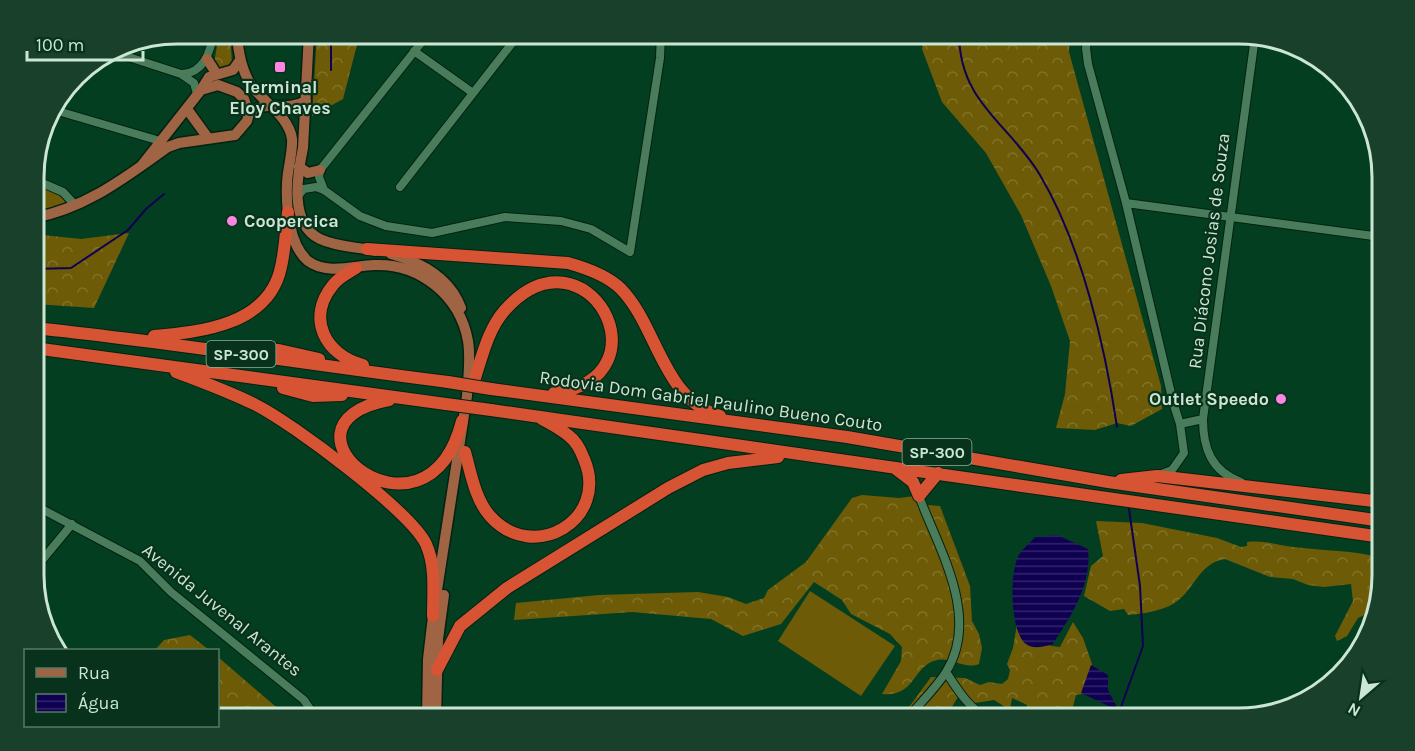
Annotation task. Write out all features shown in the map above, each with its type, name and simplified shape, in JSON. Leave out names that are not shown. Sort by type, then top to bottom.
[{"type":"highway","points":[[127,338],[205,331],[226,325],[259,303],[278,278],[288,212]]},
{"type":"highway","points":[[367,249],[558,262],[593,271],[620,289],[635,306],[678,386],[696,404],[713,414],[747,424]]},
{"type":"highway","points":[[356,268],[334,283],[321,308],[321,324],[327,343],[342,358],[404,377]]},
{"type":"highway","points":[[474,381],[492,330],[505,310],[523,295],[540,286],[556,283],[584,289],[599,302],[609,321],[611,344],[608,358],[587,384],[570,391],[538,395]]},
{"type":"highway","name":"Rodovia Dom Gabriel Paulino Bueno Couto","points":[[44,329],[127,338],[847,436],[1108,482],[1372,520]]},
{"type":"highway","name":"SP-300","points":[[44,349],[491,410],[796,456],[938,473],[1372,536]]},
{"type":"highway","points":[[158,365],[258,406],[373,489],[412,524],[425,542],[432,562],[433,616]]},
{"type":"highway","points":[[402,398],[368,404],[348,416],[341,426],[340,440],[349,460],[374,478],[391,483],[412,481],[434,474],[445,463],[456,444],[462,421]]},
{"type":"highway","points":[[465,452],[477,496],[489,515],[519,535],[532,538],[556,534],[567,527],[582,510],[589,490],[590,478],[581,450],[570,436],[538,417]]},
{"type":"highway","points":[[437,670],[460,626],[479,608],[668,488],[704,470],[728,462],[796,456]]},
{"type":"highway","points":[[895,468],[913,482],[919,496],[938,473]]},
{"type":"highway","points":[[1108,482],[1157,476],[1247,484],[1372,501]]},
{"type":"main road","points":[[238,44],[240,60],[252,85],[287,126],[292,139],[287,184],[288,212],[298,250],[306,259],[328,269],[387,265],[407,269],[424,276],[447,296],[462,322],[469,347],[467,396],[433,616],[428,708]]},
{"type":"main road","points":[[309,44],[303,148],[299,167],[300,218],[313,235],[338,245],[402,257],[420,264],[437,275],[455,294],[471,335],[474,381],[442,609],[436,708]]},
{"type":"main road","points":[[207,59],[216,73]]},
{"type":"main road","points":[[142,165],[187,109],[204,81],[216,73],[233,70],[240,60]]},
{"type":"main road","points":[[199,92],[218,85],[229,88],[244,99],[249,113]]},
{"type":"main road","points":[[44,215],[75,206],[97,195],[168,147],[208,138],[235,135],[242,129],[249,113],[268,104],[285,108],[306,101]]},
{"type":"main road","points":[[187,109],[208,138]]},
{"type":"main road","points":[[299,167],[308,173],[320,170]]},
{"type":"street","points":[[181,74],[191,73],[207,59],[211,44]]},
{"type":"street","points":[[324,190],[320,170],[420,44]]},
{"type":"street","points":[[400,187],[511,44]]},
{"type":"street","points":[[298,196],[309,187],[324,190],[360,216],[386,226],[432,233],[505,217],[561,221],[591,229],[630,252],[661,44]]},
{"type":"street","points":[[1087,44],[1088,64],[1126,203],[1180,424],[1184,453],[1172,470],[1157,476]]},
{"type":"street","name":"Rua Diácono Josias de Souza","points":[[1247,484],[1229,477],[1208,456],[1203,439],[1203,419],[1233,215],[1240,140],[1254,45]]},
{"type":"street","points":[[414,51],[473,93]]},
{"type":"street","points":[[123,55],[181,74],[194,83],[199,92]]},
{"type":"street","points":[[60,112],[160,141]]},
{"type":"street","points":[[44,183],[63,192],[75,206]]},
{"type":"street","points":[[1126,203],[1233,215],[1372,236]]},
{"type":"street","points":[[1180,424],[1203,419]]},
{"type":"street","points":[[917,707],[946,672],[954,655],[959,624],[955,588],[919,496]]},
{"type":"street","name":"Avenida Juvenal Arantes","points":[[44,510],[140,561],[171,591],[297,694],[308,708]]},
{"type":"street","points":[[44,558],[72,524]]},
{"type":"street","points":[[946,672],[962,697],[973,707]]},
{"type":"green space","points":[[217,44],[231,44],[232,63],[219,69],[214,64]]},
{"type":"green space","points":[[316,44],[357,44],[343,99],[312,116]]},
{"type":"green space","points":[[923,44],[1069,44],[1069,52],[1161,386],[1162,409],[1131,426],[1117,423],[1095,430],[1056,428],[1065,394],[1070,341],[1051,286],[1021,215],[986,153],[942,102],[922,49]]},
{"type":"green space","points":[[44,188],[61,195],[69,203],[44,209]]},
{"type":"green space","points":[[129,233],[94,308],[44,305],[44,235],[81,239]]},
{"type":"green space","points":[[862,495],[899,498],[923,495],[928,505],[940,506],[970,586],[972,621],[979,634],[982,648],[979,664],[969,665],[937,660],[923,668],[901,691],[882,694],[901,661],[902,647],[890,634],[851,614],[842,600],[814,582],[781,624],[743,636],[711,619],[632,612],[514,620],[516,603],[599,595],[698,592],[728,597],[746,604],[764,598],[768,590],[806,562],[852,498]]},
{"type":"green space","points":[[1096,521],[1142,523],[1217,538],[1241,547],[1247,546],[1247,542],[1259,542],[1361,553],[1372,556],[1372,575],[1365,614],[1358,618],[1347,636],[1337,641],[1335,636],[1353,601],[1351,584],[1324,587],[1308,585],[1293,579],[1270,577],[1225,559],[1208,566],[1173,604],[1151,612],[1128,615],[1124,609],[1110,611],[1084,596],[1091,566],[1103,556]]},
{"type":"green space","points":[[810,591],[895,646],[861,696],[778,641]]},
{"type":"green space","points":[[1073,622],[1083,638],[1092,664],[1092,677],[1082,694],[1076,695],[1073,707],[1027,707],[1027,705],[1012,698],[1010,707],[1006,707],[994,700],[975,703],[964,696],[958,697],[952,707],[909,707],[931,677],[965,678],[980,685],[989,682],[1002,684],[1008,679],[1010,670],[1007,664],[1013,648],[1017,624],[1052,646],[1060,647]]},
{"type":"green space","points":[[190,635],[208,649],[156,649],[164,640]]},
{"type":"green space","points":[[219,658],[277,708],[219,708]]},
{"type":"water","points":[[1057,535],[1088,549],[1087,575],[1073,612],[1052,645],[1032,647],[1021,638],[1014,615],[1013,587],[1016,563],[1021,552],[1035,537]]},
{"type":"water","points":[[1091,665],[1108,675],[1108,690],[1117,707],[1111,707],[1081,693]]},
{"type":"waterway","points":[[331,44],[331,70]]},
{"type":"waterway","points":[[960,44],[967,77],[976,95],[1028,157],[1055,203],[1068,233],[1090,297],[1106,363],[1117,427]]},
{"type":"waterway","points":[[44,269],[71,268],[128,230],[146,209],[164,194]]},
{"type":"waterway","points":[[1121,707],[1143,646],[1140,586],[1129,509]]},
{"type":"place","name":"Terminal Eloy Chaves","points":[[280,67]]},
{"type":"place","name":"Coopercica","points":[[232,221]]},
{"type":"place","name":"Outlet Speedo","points":[[1281,399]]}]
